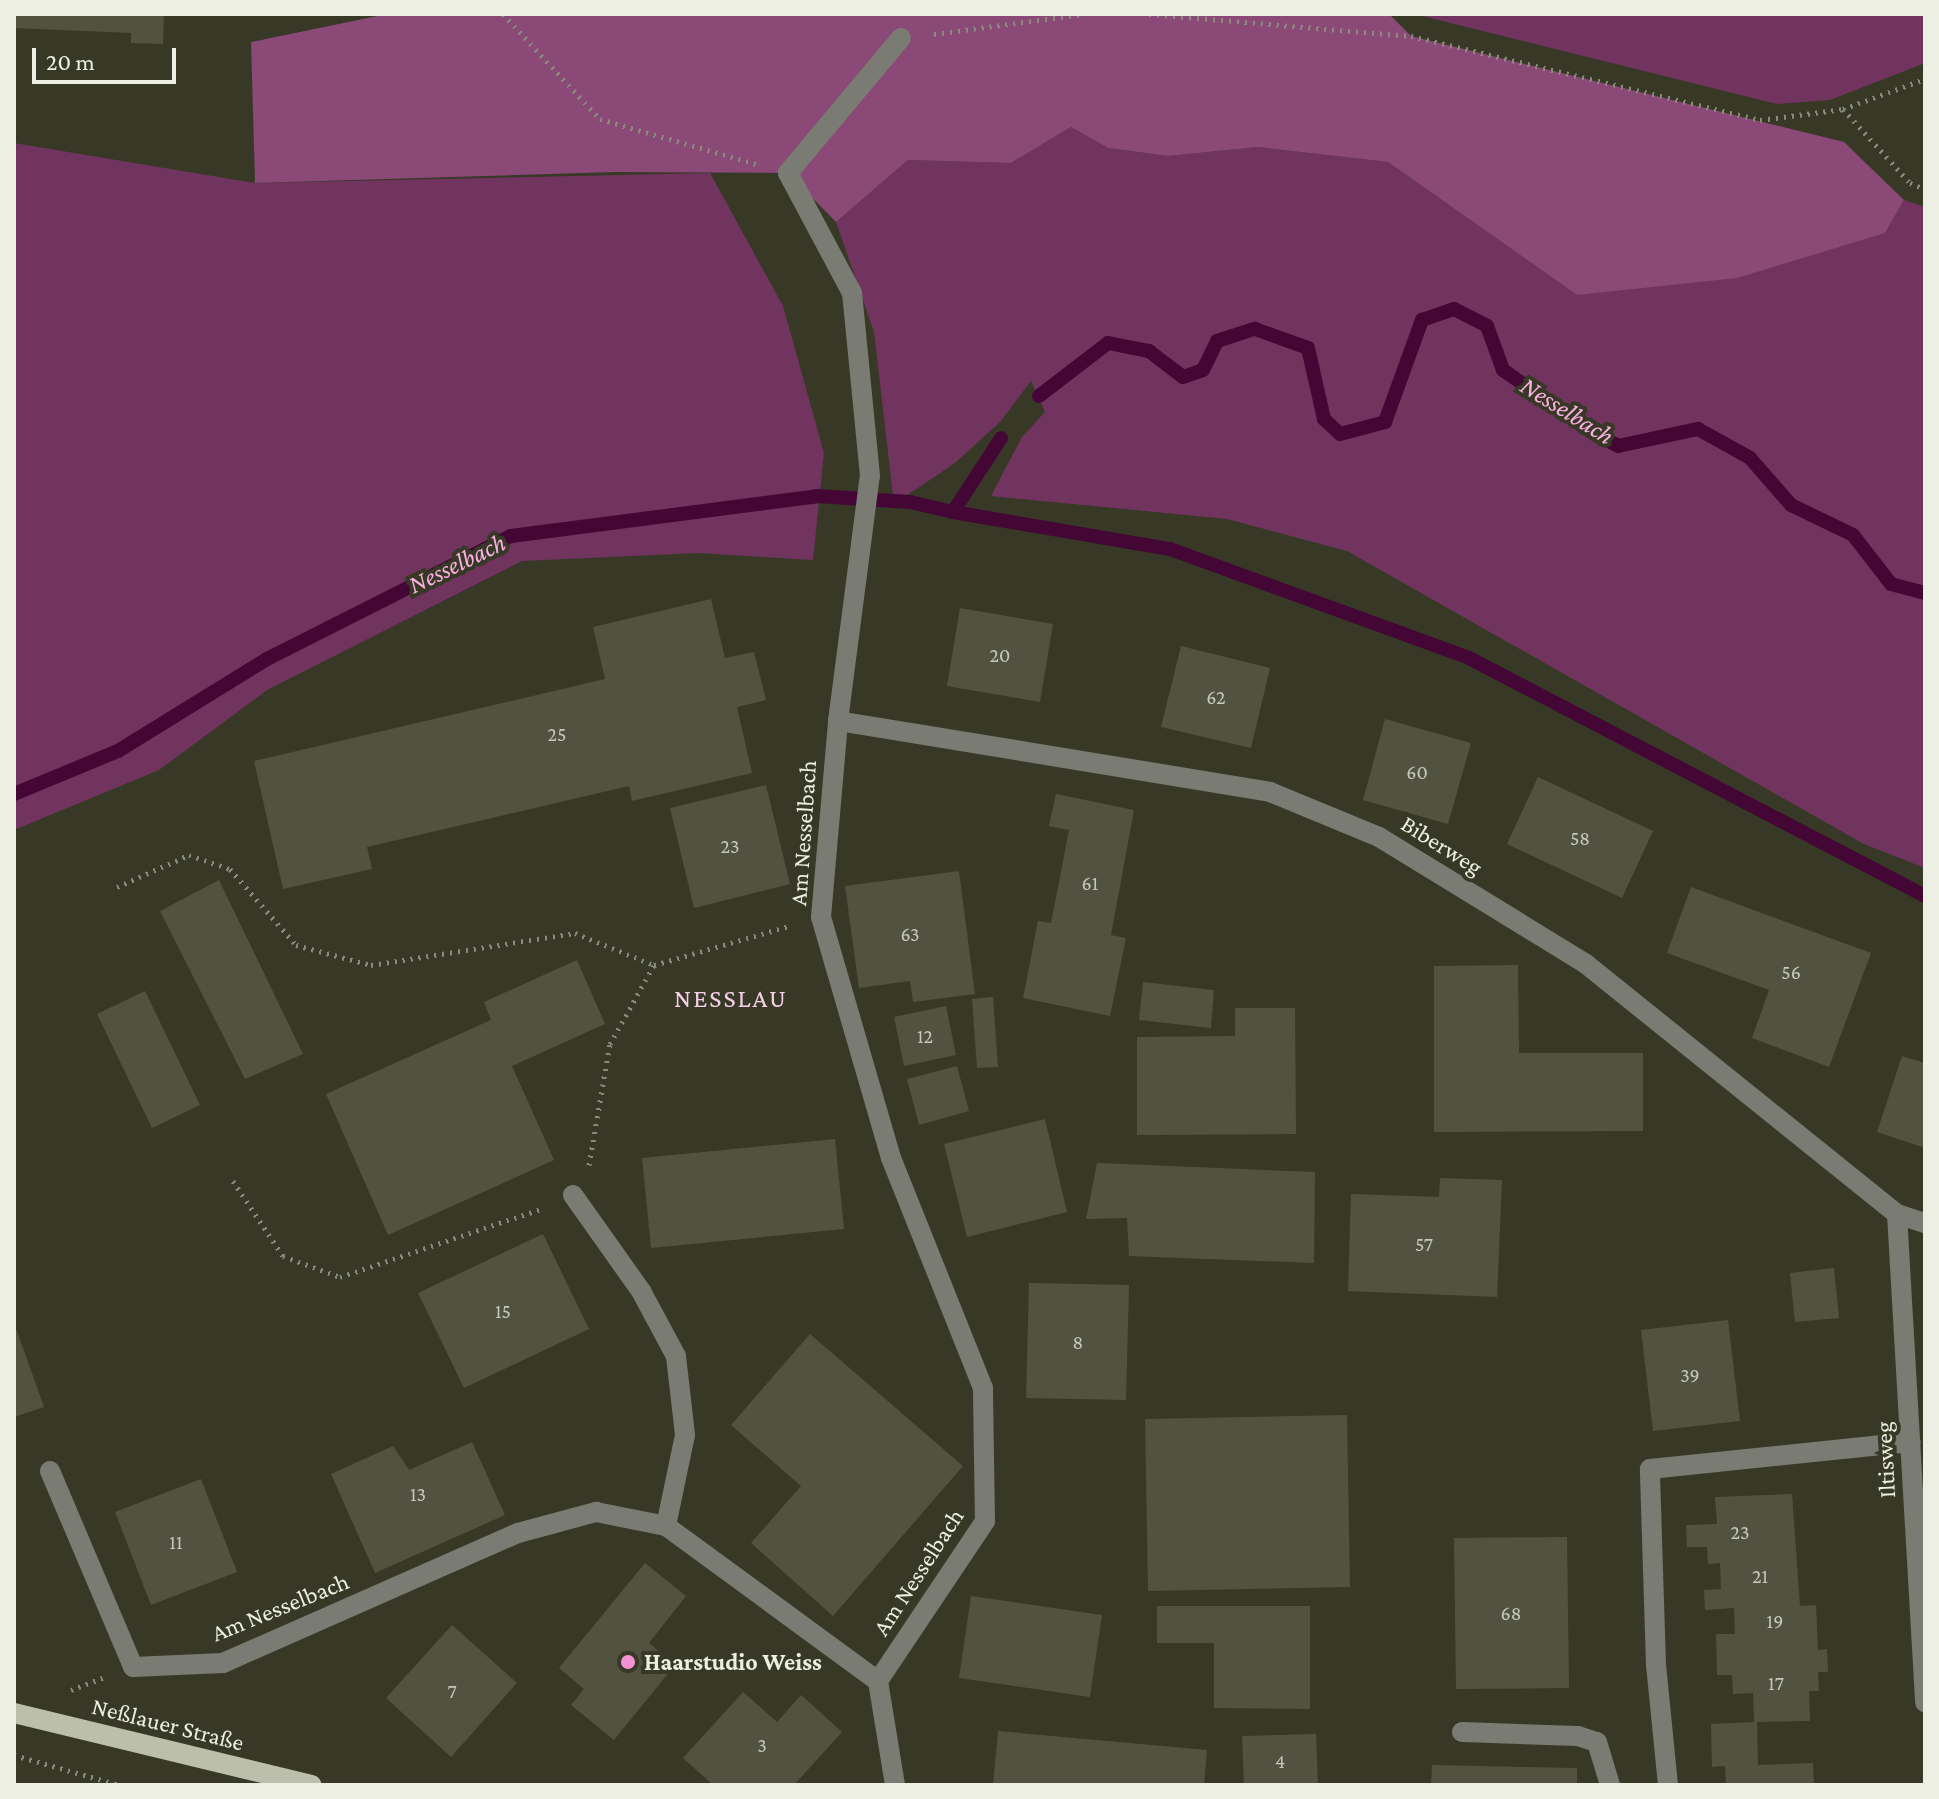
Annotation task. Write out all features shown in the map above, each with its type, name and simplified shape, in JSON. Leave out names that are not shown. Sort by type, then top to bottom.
[{"type":"main road","name":"Neßlauer Straße","points":[[14,1713],[311,1785]]},
{"type":"street","points":[[788,173],[901,38]]},
{"type":"street","name":"Am Nesselbach","points":[[50,1471],[133,1667],[223,1663],[518,1533],[596,1512],[666,1526],[878,1681],[985,1521],[983,1388],[891,1158],[821,917],[838,721],[869,513],[870,476],[852,293],[788,173]]},
{"type":"street","name":"Biberweg","points":[[838,721],[1270,792],[1379,837],[1586,964],[1897,1214],[1925,1223]]},
{"type":"street","points":[[573,1195],[641,1291],[676,1356],[685,1435],[666,1526]]},
{"type":"street","name":"Iltisweg","points":[[1897,1214],[1925,1702]]},
{"type":"street","points":[[1668,1785],[1656,1665],[1650,1469],[1911,1442]]},
{"type":"street","points":[[878,1681],[895,1785]]},
{"type":"street","points":[[1462,1732],[1578,1736],[1597,1742],[1610,1785]]},
{"type":"path","points":[[503,14],[600,119],[788,173]]},
{"type":"path","points":[[901,38],[1083,14]]},
{"type":"path","points":[[1149,14],[1411,36],[1760,120],[1843,109],[1925,79]]},
{"type":"path","points":[[1843,109],[1910,183],[1925,189]]},
{"type":"path","points":[[117,887],[189,855],[230,869],[296,945],[371,965],[575,933],[654,965],[821,917]]},
{"type":"path","points":[[233,1181],[283,1256],[340,1277],[573,1195],[589,1171],[610,1044],[654,965]]},
{"type":"path","points":[[14,1755],[119,1785]]},
{"type":"shaded area","points":[[387,14],[1389,14],[1411,36],[1844,142],[1904,200],[1885,233],[1737,278],[1577,295],[1388,162],[1258,147],[1168,156],[1108,148],[1071,127],[1011,163],[908,160],[836,222],[788,173],[616,172],[255,183],[251,42]]},
{"type":"shaded area","points":[[1414,14],[1925,14],[1925,63],[1830,100],[1777,104]]},
{"type":"shaded area","points":[[1071,127],[1108,148],[1168,156],[1258,147],[1388,162],[1577,295],[1885,233],[1904,200],[1925,207],[1925,868],[1864,844],[1347,551],[1227,519],[991,496],[1022,437],[1045,412],[1031,381],[1000,422],[955,463],[894,504],[874,332],[836,222],[908,160],[1011,163]]},
{"type":"shaded area","points":[[14,143],[255,183],[710,173],[783,306],[824,453],[813,560],[698,553],[522,561],[267,690],[159,770],[14,830]]},
{"type":"building","points":[[14,14],[164,14],[163,44],[131,43],[131,33],[14,28]]},
{"type":"building","points":[[711,599],[725,658],[754,652],[766,700],[737,707],[752,773],[632,801],[629,786],[367,847],[372,869],[283,889],[254,761],[605,679],[593,627]]},
{"type":"building","points":[[960,608],[1053,624],[1040,702],[947,686]]},
{"type":"building","points":[[1181,646],[1270,668],[1251,748],[1161,727]]},
{"type":"building","points":[[1385,719],[1471,743],[1448,824],[1363,800]]},
{"type":"building","points":[[1538,777],[1653,831],[1622,898],[1507,844]]},
{"type":"building","points":[[766,785],[790,884],[694,908],[670,808]]},
{"type":"building","points":[[1056,794],[1134,810],[1111,935],[1126,938],[1110,1016],[1023,998],[1038,921],[1051,923],[1069,830],[1049,826]]},
{"type":"building","points":[[959,871],[975,994],[913,1002],[910,981],[859,988],[845,886]]},
{"type":"building","points":[[219,880],[303,1054],[245,1079],[160,911]]},
{"type":"building","points":[[1691,887],[1871,953],[1829,1067],[1752,1038],[1769,990],[1667,953]]},
{"type":"building","points":[[577,960],[605,1024],[512,1066],[554,1160],[388,1235],[326,1094],[491,1020],[484,1002]]},
{"type":"building","points":[[1518,965],[1519,1053],[1643,1053],[1643,1131],[1434,1132],[1434,966]]},
{"type":"building","points":[[1143,982],[1214,990],[1211,1028],[1139,1020]]},
{"type":"building","points":[[145,991],[200,1105],[152,1128],[97,1014]]},
{"type":"building","points":[[993,997],[998,1067],[977,1068],[972,999]]},
{"type":"building","points":[[946,1006],[956,1055],[904,1066],[894,1017]]},
{"type":"building","points":[[1235,1008],[1295,1008],[1296,1134],[1137,1135],[1137,1037],[1235,1036]]},
{"type":"building","points":[[1902,1056],[1925,1063],[1925,1148],[1877,1132]]},
{"type":"building","points":[[957,1066],[969,1111],[919,1125],[907,1079]]},
{"type":"building","points":[[1045,1119],[1067,1212],[967,1237],[944,1144]]},
{"type":"building","points":[[835,1139],[844,1229],[651,1248],[642,1158]]},
{"type":"building","points":[[1097,1163],[1315,1172],[1314,1263],[1129,1256],[1127,1218],[1086,1219]]},
{"type":"building","points":[[1440,1178],[1502,1180],[1497,1297],[1348,1291],[1351,1194],[1439,1197]]},
{"type":"building","points":[[543,1234],[589,1329],[464,1388],[418,1293]]},
{"type":"building","points":[[1834,1268],[1839,1318],[1795,1322],[1790,1273]]},
{"type":"building","points":[[1029,1283],[1129,1285],[1126,1400],[1026,1398]]},
{"type":"building","points":[[1728,1320],[1740,1421],[1653,1431],[1641,1330]]},
{"type":"building","points":[[14,1323],[44,1407],[14,1417]]},
{"type":"building","points":[[810,1334],[963,1466],[833,1616],[751,1543],[801,1486],[731,1425]]},
{"type":"building","points":[[1347,1415],[1350,1587],[1148,1591],[1145,1419]]},
{"type":"building","points":[[472,1442],[505,1515],[375,1573],[331,1474],[393,1446],[409,1470]]},
{"type":"building","points":[[201,1479],[237,1572],[151,1605],[115,1512]]},
{"type":"building","points":[[1792,1494],[1800,1606],[1816,1605],[1818,1650],[1827,1649],[1828,1672],[1818,1672],[1819,1691],[1809,1691],[1810,1721],[1757,1722],[1758,1765],[1813,1763],[1814,1785],[1726,1785],[1725,1766],[1712,1767],[1711,1724],[1754,1722],[1753,1693],[1733,1694],[1732,1675],[1717,1675],[1716,1634],[1735,1634],[1734,1608],[1705,1610],[1704,1590],[1721,1589],[1720,1563],[1708,1564],[1707,1547],[1687,1547],[1686,1525],[1717,1524],[1715,1497]]},
{"type":"building","points":[[1567,1537],[1569,1688],[1456,1689],[1454,1538]]},
{"type":"building","points":[[645,1563],[686,1596],[649,1643],[675,1665],[614,1740],[571,1705],[584,1689],[559,1668]]},
{"type":"building","points":[[971,1596],[1102,1615],[1090,1697],[959,1678]]},
{"type":"building","points":[[1157,1606],[1310,1606],[1310,1709],[1214,1708],[1214,1643],[1157,1643]]},
{"type":"building","points":[[452,1625],[517,1683],[451,1757],[386,1698]]},
{"type":"building","points":[[743,1692],[777,1722],[801,1695],[842,1732],[794,1785],[713,1785],[683,1758]]},
{"type":"building","points":[[998,1731],[1207,1750],[1204,1785],[993,1785]]},
{"type":"building","points":[[1316,1734],[1318,1785],[1244,1785],[1242,1736]]},
{"type":"building","points":[[1432,1765],[1577,1768],[1577,1785],[1431,1785]]},
{"type":"waterway","name":"Nesselbach","points":[[1039,396],[1108,343],[1149,351],[1183,377],[1203,370],[1217,341],[1255,329],[1308,348],[1324,419],[1340,434],[1385,422],[1422,320],[1454,309],[1487,326],[1503,370],[1592,432],[1618,446],[1698,429],[1750,458],[1791,505],[1853,535],[1891,584],[1925,593]]},
{"type":"waterway","name":"Nesselbach","points":[[14,794],[118,751],[267,659],[511,536],[817,496],[910,502],[953,512],[1001,438]]},
{"type":"waterway","points":[[953,512],[1170,549],[1469,658],[1925,896]]},
{"type":"place","name":"Haarstudio Weiss","points":[[628,1662]]},
{"type":"district","name":"NESSLAU","points":[[731,999]]}]
